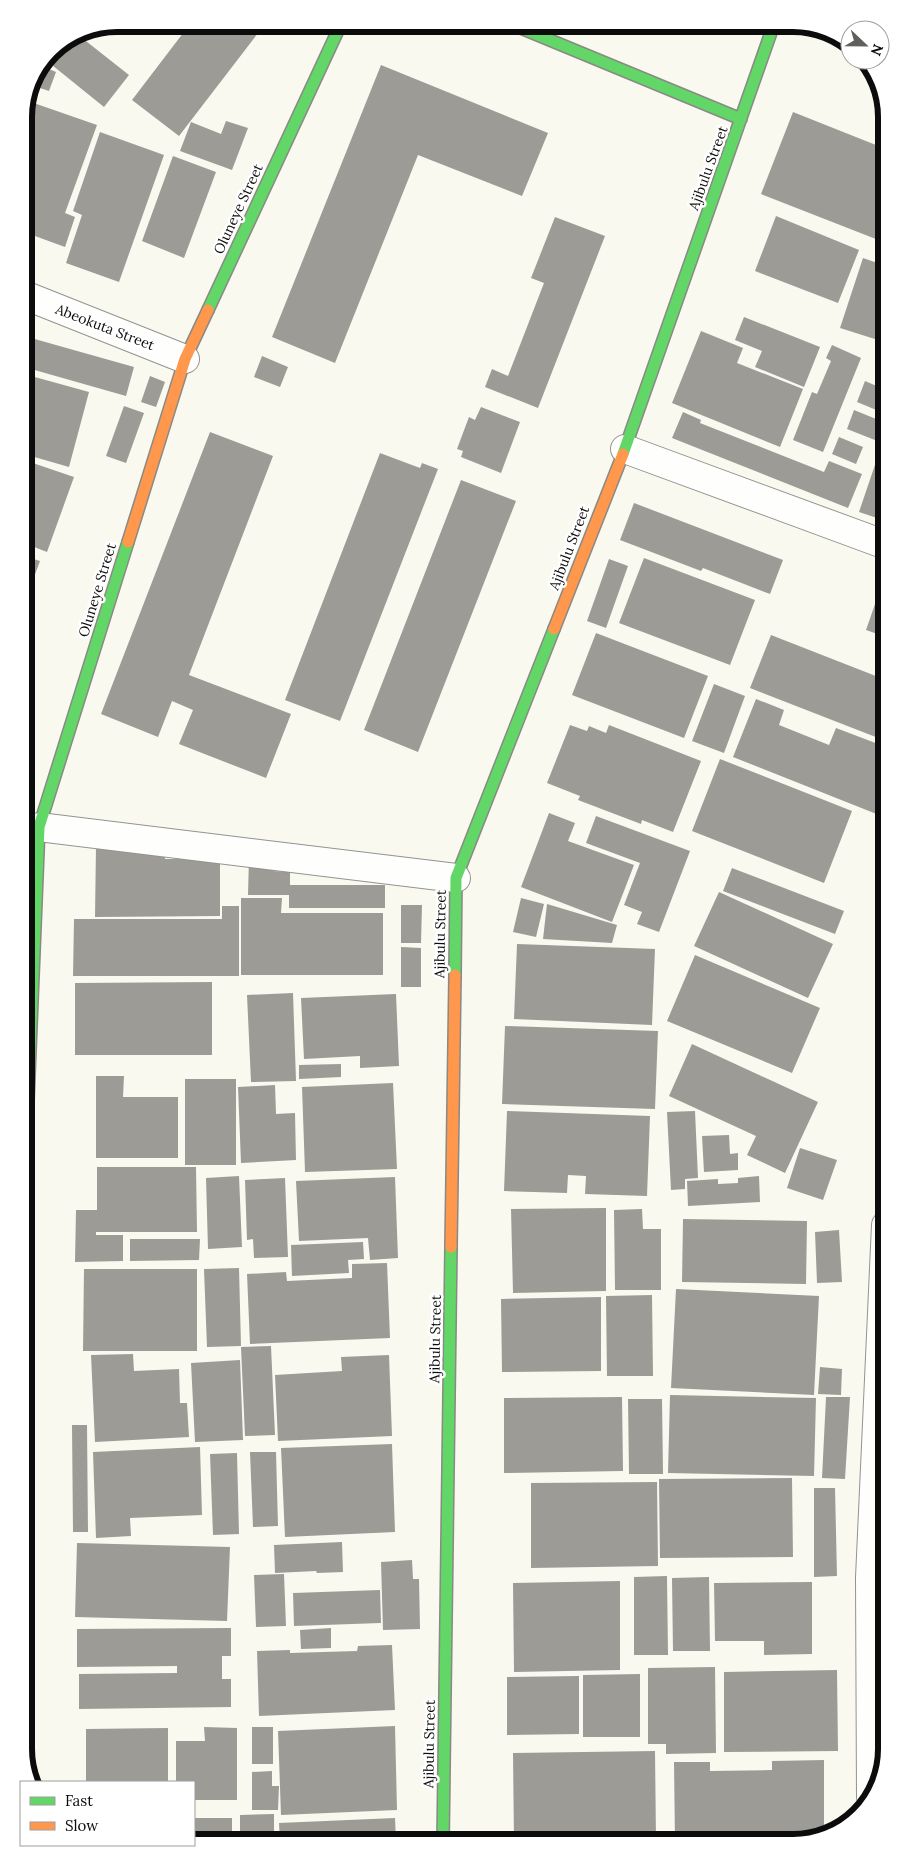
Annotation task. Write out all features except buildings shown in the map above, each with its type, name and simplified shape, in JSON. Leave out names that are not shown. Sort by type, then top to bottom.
[{"type":"street","name":"Oluneye Street","points":[[32,990],[39,827],[185,359],[337,32]]},
{"type":"street","points":[[532,33],[741,119]]},
{"type":"street","name":"Ajibulu Street","points":[[443,1833],[456,878],[624,448],[771,33]]},
{"type":"street","name":"Abeokuta Street","points":[[33,299],[185,359]]},
{"type":"street","points":[[624,448],[878,542]]},
{"type":"street","points":[[39,827],[456,878]]},
{"type":"street","points":[[873,1777],[878,1578]]},
{"type":"traffic: fast","points":[[208,310],[337,32]]},
{"type":"traffic: fast","points":[[532,33],[741,119]]},
{"type":"traffic: fast","points":[[623,454],[771,33]]},
{"type":"traffic: fast","points":[[32,990],[39,827],[128,542]]},
{"type":"traffic: fast","points":[[455,975],[456,878],[554,629]]},
{"type":"traffic: fast","points":[[443,1833],[451,1247]]},
{"type":"traffic: slow","points":[[128,542],[185,359],[208,310]]},
{"type":"traffic: slow","points":[[554,629],[623,454]]},
{"type":"traffic: slow","points":[[451,1247],[455,975]]}]
